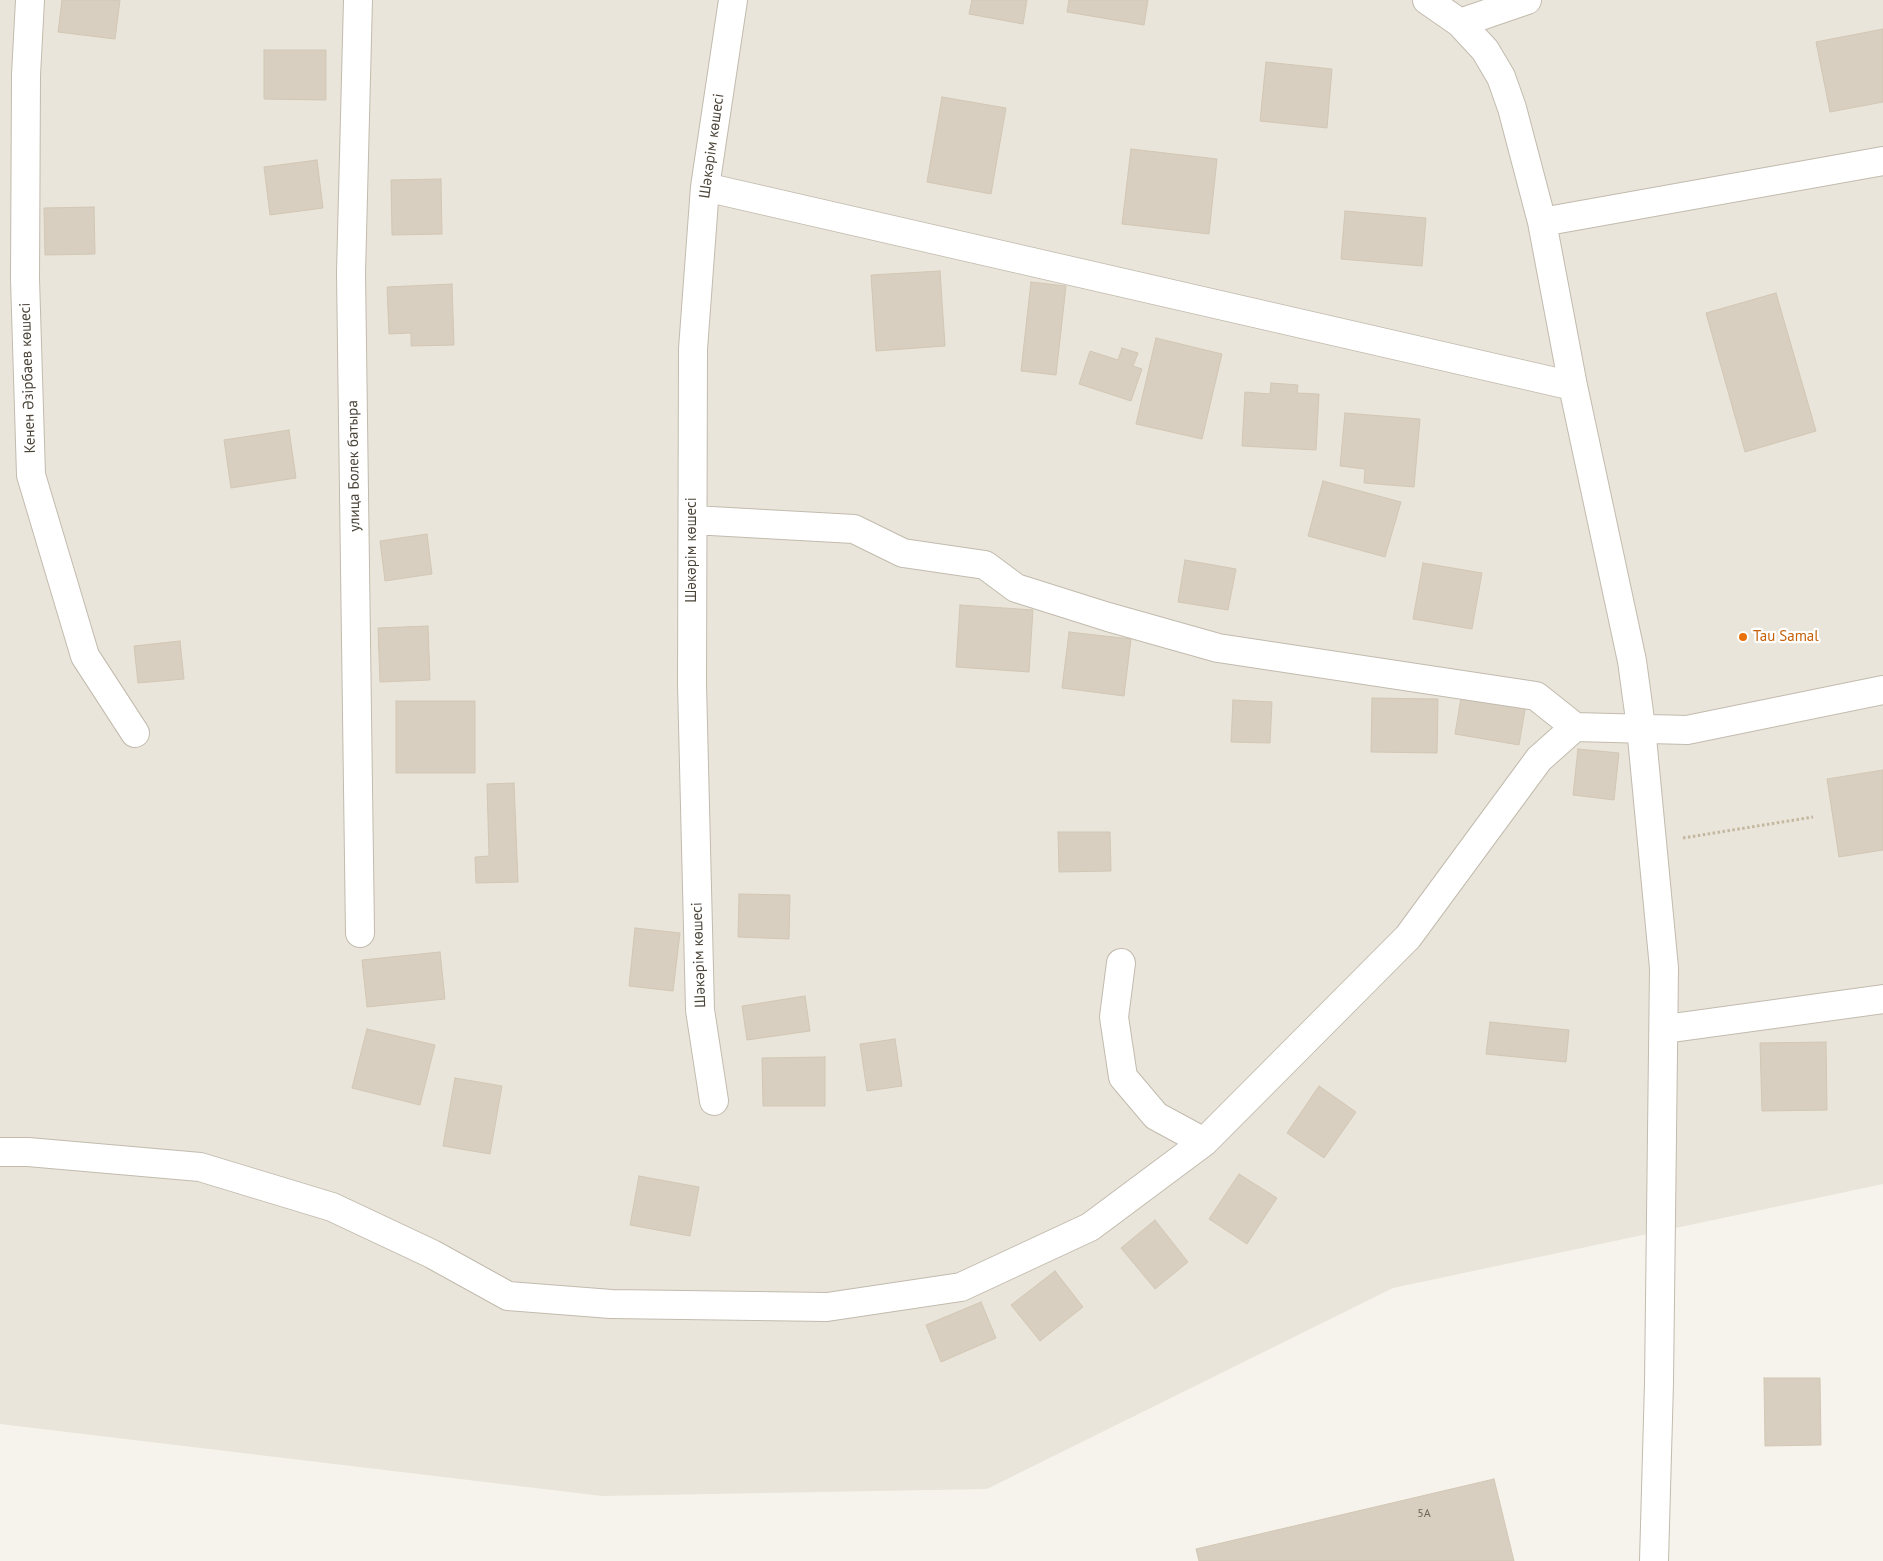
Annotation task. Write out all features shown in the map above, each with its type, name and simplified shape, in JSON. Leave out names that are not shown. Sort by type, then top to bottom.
[{"type":"street","name":"Кенен Әзірбаев көшесі","points":[[30,0],[26,75],[25,279],[31,475],[85,656],[135,732]]},
{"type":"street","name":"улица Болек батыра","points":[[358,0],[351,273],[360,933]]},
{"type":"street","name":"Шәкәрім көшесі","points":[[714,1101],[700,1010],[692,684],[693,349],[705,186],[732,0]]},
{"type":"street","points":[[1427,0],[1460,23],[1485,50],[1501,78],[1515,117],[1542,222],[1573,386],[1632,661],[1653,842],[1664,968],[1665,1029],[1654,1561]]},
{"type":"street","points":[[1460,23],[1527,0]]},
{"type":"street","points":[[1542,222],[1883,161]]},
{"type":"street","points":[[705,186],[1573,386]]},
{"type":"street","points":[[693,520],[854,529],[903,553],[985,565],[1016,588],[1108,617],[1218,648],[1536,696],[1575,727],[1641,727],[1687,730],[1883,690]]},
{"type":"street","points":[[0,1152],[28,1152],[200,1167],[332,1207],[432,1254],[508,1296],[611,1304],[828,1307],[961,1287],[1090,1228],[1204,1142],[1408,937],[1539,759],[1575,727]]},
{"type":"street","points":[[1121,963],[1114,1017],[1123,1077],[1156,1116],[1204,1142]]},
{"type":"street","points":[[1665,1029],[1883,999]]},
{"type":"path","points":[[1653,842],[1813,817]]},
{"type":"shaded area","points":[[0,0],[1883,0],[1883,1184],[1393,1288],[987,1489],[602,1496],[0,1424]]},
{"type":"building","points":[[62,0],[120,0],[115,39],[58,32]]},
{"type":"building","points":[[972,0],[1027,0],[1023,24],[969,14]]},
{"type":"building","points":[[1069,0],[1148,0],[1144,25],[1067,12]]},
{"type":"building","points":[[1883,29],[1883,102],[1830,112],[1816,42]]},
{"type":"building","points":[[264,50],[326,50],[326,100],[264,99]]},
{"type":"building","points":[[1266,62],[1332,69],[1327,128],[1260,121]]},
{"type":"building","points":[[942,97],[1006,108],[991,194],[927,182]]},
{"type":"building","points":[[1131,149],[1217,159],[1209,234],[1122,224]]},
{"type":"building","points":[[317,160],[323,208],[270,215],[264,167]]},
{"type":"building","points":[[441,179],[442,234],[392,235],[391,180]]},
{"type":"building","points":[[94,207],[95,254],[45,255],[44,208]]},
{"type":"building","points":[[1345,211],[1426,218],[1422,266],[1341,259]]},
{"type":"building","points":[[940,271],[945,346],[876,351],[871,275]]},
{"type":"building","points":[[1031,282],[1066,286],[1056,375],[1021,371]]},
{"type":"building","points":[[452,284],[454,345],[411,346],[411,333],[389,334],[387,287]]},
{"type":"building","points":[[1776,293],[1816,431],[1745,452],[1706,313]]},
{"type":"building","points":[[1156,338],[1222,354],[1202,439],[1136,424]]},
{"type":"building","points":[[1122,348],[1138,353],[1133,366],[1142,369],[1131,401],[1079,384],[1090,351],[1118,360]]},
{"type":"building","points":[[1271,383],[1298,385],[1297,393],[1319,394],[1316,450],[1242,446],[1245,392],[1270,394]]},
{"type":"building","points":[[1345,413],[1420,419],[1414,487],[1364,483],[1365,469],[1340,466]]},
{"type":"building","points":[[289,430],[296,478],[231,488],[224,440]]},
{"type":"building","points":[[1323,481],[1401,502],[1385,557],[1308,536]]},
{"type":"building","points":[[427,534],[432,574],[385,581],[380,541]]},
{"type":"building","points":[[1185,560],[1236,569],[1228,610],[1178,602]]},
{"type":"building","points":[[1423,563],[1482,573],[1472,629],[1413,619]]},
{"type":"building","points":[[960,605],[1033,610],[1029,672],[956,667]]},
{"type":"building","points":[[428,626],[430,680],[380,682],[378,628]]},
{"type":"building","points":[[1069,632],[1131,639],[1124,696],[1062,688]]},
{"type":"building","points":[[180,641],[184,679],[138,683],[134,646]]},
{"type":"building","points":[[1462,692],[1526,704],[1519,745],[1455,734]]},
{"type":"building","points":[[1372,698],[1438,699],[1437,753],[1371,752]]},
{"type":"building","points":[[1233,700],[1272,702],[1270,743],[1231,742]]},
{"type":"building","points":[[396,701],[475,701],[475,773],[396,773]]},
{"type":"building","points":[[1578,749],[1619,753],[1614,800],[1573,795]]},
{"type":"building","points":[[1883,770],[1883,850],[1839,857],[1827,779]]},
{"type":"building","points":[[514,783],[518,882],[476,883],[475,857],[489,856],[487,784]]},
{"type":"building","points":[[1058,832],[1110,832],[1111,871],[1059,872]]},
{"type":"building","points":[[739,894],[790,895],[789,939],[738,937]]},
{"type":"building","points":[[635,928],[680,933],[673,991],[629,986]]},
{"type":"building","points":[[440,952],[445,999],[367,1007],[362,960]]},
{"type":"building","points":[[805,996],[810,1031],[747,1040],[742,1006]]},
{"type":"building","points":[[1490,1022],[1569,1030],[1566,1062],[1486,1054]]},
{"type":"building","points":[[367,1029],[435,1045],[420,1105],[352,1088]]},
{"type":"building","points":[[895,1039],[902,1086],[867,1091],[860,1044]]},
{"type":"building","points":[[1826,1042],[1827,1110],[1762,1111],[1760,1043]]},
{"type":"building","points":[[825,1057],[825,1106],[763,1106],[762,1058]]},
{"type":"building","points":[[455,1078],[502,1086],[490,1154],[443,1146]]},
{"type":"building","points":[[1319,1086],[1356,1112],[1324,1158],[1287,1133]]},
{"type":"building","points":[[1239,1174],[1277,1198],[1247,1244],[1209,1219]]},
{"type":"building","points":[[639,1176],[699,1187],[690,1236],[630,1225]]},
{"type":"building","points":[[1155,1220],[1188,1262],[1155,1289],[1121,1248]]},
{"type":"building","points":[[1055,1271],[1083,1307],[1040,1341],[1011,1305]]},
{"type":"building","points":[[981,1302],[996,1338],[941,1362],[926,1325]]},
{"type":"building","points":[[1764,1378],[1820,1378],[1821,1445],[1765,1446]]},
{"type":"building","points":[[1494,1479],[1514,1561],[1199,1561],[1196,1549]]},
{"type":"place","name":"Tau Samal","points":[[1743,637]]}]
